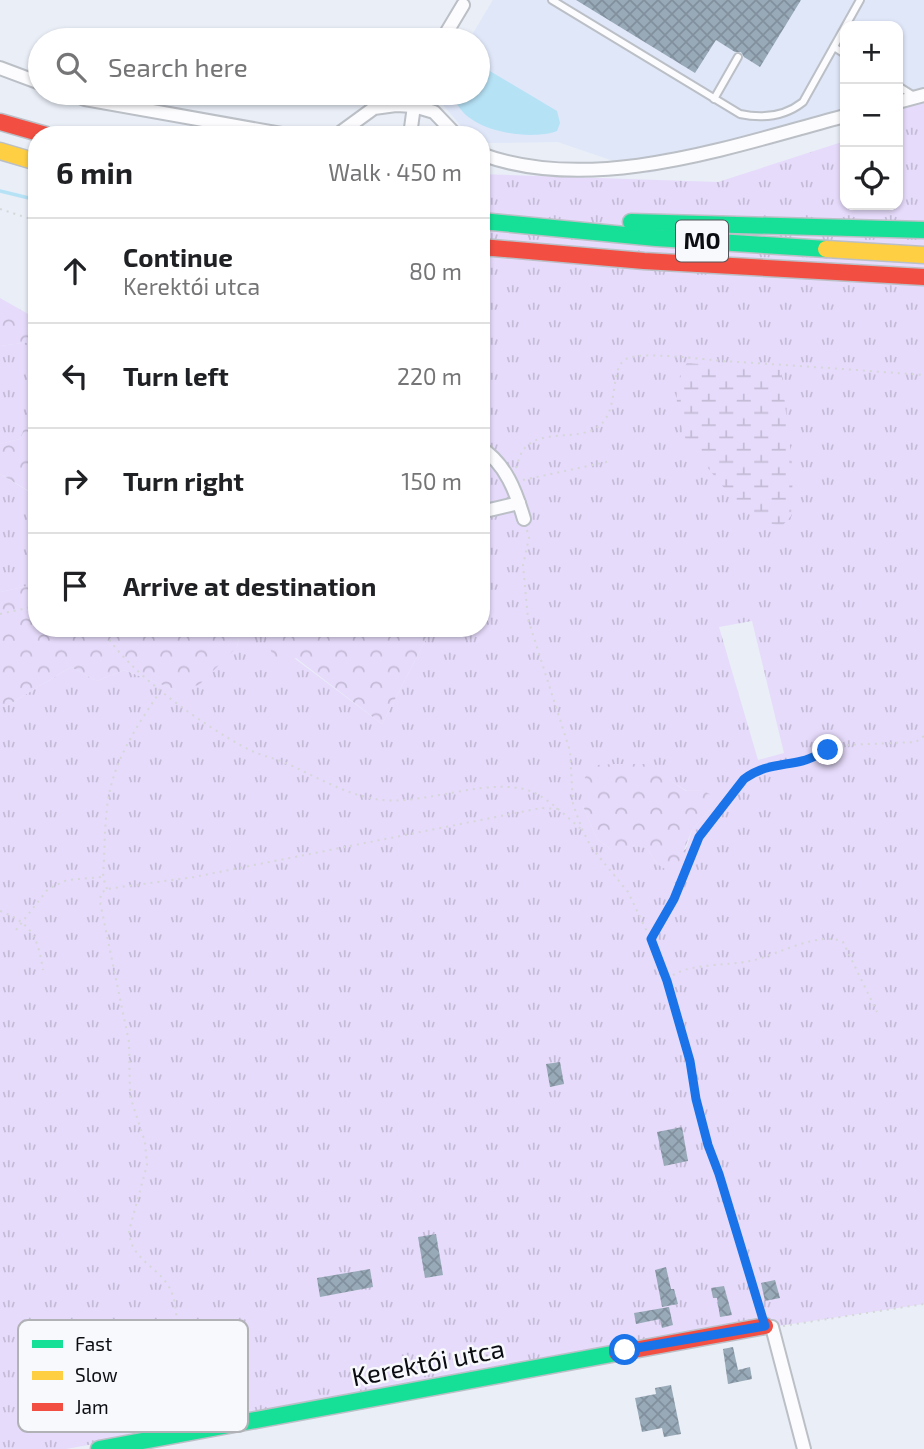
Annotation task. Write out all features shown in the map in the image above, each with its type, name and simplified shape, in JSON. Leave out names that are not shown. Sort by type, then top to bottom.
[{"type":"main road","points":[[0,122],[28,130]]},
{"type":"main road","points":[[0,151],[28,159]]},
{"type":"main road","points":[[490,214],[631,222],[924,230]]},
{"type":"main road","name":"M0","points":[[490,223],[670,239],[924,255]]},
{"type":"main road","name":"M0","points":[[490,248],[697,265],[924,277]]},
{"type":"main road","name":"Kerektói utca","points":[[248,1422],[769,1326]]},
{"type":"main road","name":"Kerektói utca","points":[[99,1449],[195,1432]]},
{"type":"street","points":[[449,28],[463,5]]},
{"type":"street","points":[[0,68],[28,78]]},
{"type":"street","points":[[903,101],[920,96]]},
{"type":"street","points":[[119,105],[236,126]]},
{"type":"street","points":[[349,126],[374,108],[385,105],[414,106],[434,112],[447,126]]},
{"type":"street","points":[[411,126],[414,106]]},
{"type":"street","points":[[490,156],[518,164],[557,168],[653,165],[840,117]]},
{"type":"street","points":[[490,455],[512,483],[524,519]]},
{"type":"street","points":[[490,510],[519,503]]},
{"type":"street","points":[[769,1326],[804,1449]]},
{"type":"lane","points":[[552,0],[713,99],[740,114],[756,118],[791,111],[803,102],[860,0]]},
{"type":"lane","points":[[834,47],[840,51]]},
{"type":"lane","points":[[713,99],[738,57]]},
{"type":"lane","points":[[903,88],[920,96]]},
{"type":"path","points":[[0,209],[28,218]]},
{"type":"path","points":[[611,461],[512,483],[522,451],[528,444],[599,427],[609,415],[614,400],[618,368],[625,360],[634,357],[678,356],[924,375]]},
{"type":"path","points":[[524,519],[529,538],[523,565],[528,619],[570,751],[573,804],[582,829],[601,860],[628,892],[651,939],[667,981],[690,1061],[708,1145],[769,1326],[924,1304]]},
{"type":"path","points":[[0,614],[28,608]]},
{"type":"path","points":[[107,637],[111,645],[160,692],[227,738],[251,751],[364,797],[406,801],[511,787],[532,792],[559,809],[582,829]]},
{"type":"path","points":[[107,889],[103,877],[109,793],[116,766],[142,717],[160,692]]},
{"type":"path","points":[[651,939],[674,899],[699,837],[744,779],[769,765],[804,760],[846,745],[916,743],[924,736]]},
{"type":"path","points":[[175,1320],[172,1292],[163,1279],[134,1251],[130,1241],[129,1231],[147,1166],[145,1142],[130,1096],[129,1042],[100,902],[101,893],[107,889],[207,874],[541,808],[559,809]]},
{"type":"path","points":[[16,930],[48,889],[67,880],[103,877]]},
{"type":"path","points":[[0,911],[24,921],[39,946],[43,970]]},
{"type":"path","points":[[667,981],[672,974],[684,968],[752,961],[816,940],[835,937],[843,942],[877,1012]]},
{"type":"shaded area","points":[[493,0],[924,0],[924,100],[903,104],[903,21],[840,21],[840,121],[649,173],[558,142],[490,143],[490,126],[461,126],[443,105],[490,105],[490,28],[476,28]]},
{"type":"green space","points":[[924,100],[924,1304],[772,1327],[248,1416],[248,1320],[18,1320],[18,1432],[160,1432],[66,1449],[0,1449],[0,707],[5,707],[71,667],[97,681],[124,670],[176,690],[237,647],[239,637],[266,637],[382,724],[427,637],[490,637],[490,174],[718,182],[840,143],[840,210],[903,210],[903,104]],"holes":[[[752,621],[784,753],[758,760],[719,627]],[[667,779],[687,791],[701,790],[713,806],[692,830],[686,849],[657,864],[647,848],[631,845],[612,850],[597,839],[583,806]]]},
{"type":"green space","points":[[0,298],[28,314],[28,342],[0,346]]},
{"type":"green space","points":[[28,342],[28,419],[20,439],[0,444],[0,346]]},
{"type":"green space","points":[[687,363],[781,370],[793,472],[791,516],[783,525],[760,520],[740,506],[689,445],[680,423],[677,402],[678,381]]},
{"type":"green space","points":[[28,419],[28,490],[0,474],[0,444],[20,439]]},
{"type":"green space","points":[[0,474],[28,491],[28,586],[0,592]]},
{"type":"green space","points":[[28,586],[28,637],[239,637],[237,647],[199,685],[176,690],[124,670],[97,681],[71,667],[5,707],[0,707],[0,592]]},
{"type":"green space","points":[[266,637],[427,637],[382,724],[296,658],[276,665]]},
{"type":"green space","points":[[645,764],[686,791],[701,790],[710,794],[713,806],[692,830],[677,867],[665,869],[657,864],[647,848],[631,845],[622,850],[612,850],[597,839],[583,806],[585,777],[597,765]]},
{"type":"water","points":[[490,71],[557,111],[560,123],[557,131],[544,134],[512,134],[480,124],[458,106],[490,105]]},
{"type":"building","points":[[576,0],[801,0],[760,67],[741,52],[735,52],[716,40],[695,73]]},
{"type":"building","points":[[560,1062],[564,1084],[550,1087],[546,1064]]},
{"type":"building","points":[[682,1127],[688,1161],[664,1166],[657,1132]]},
{"type":"building","points":[[436,1234],[443,1275],[425,1278],[418,1237]]},
{"type":"building","points":[[666,1267],[678,1304],[662,1307],[655,1270]]},
{"type":"building","points":[[370,1269],[373,1287],[320,1297],[317,1278]]},
{"type":"building","points":[[775,1280],[780,1298],[765,1301],[761,1283]]},
{"type":"building","points":[[724,1286],[732,1315],[720,1317],[717,1298],[713,1298],[711,1288]]},
{"type":"building","points":[[669,1307],[673,1325],[662,1328],[660,1319],[636,1324],[634,1313]]},
{"type":"building","points":[[733,1347],[738,1370],[750,1367],[752,1379],[728,1384],[723,1349]]},
{"type":"building","points":[[671,1385],[681,1434],[664,1437],[662,1428],[642,1432],[635,1398],[656,1394],[655,1388]]},
{"type":"waterway","points":[[0,191],[28,198]]},
{"type":"traffic: fast","points":[[490,222],[656,238],[826,249]]},
{"type":"traffic: fast","points":[[631,222],[924,230]]},
{"type":"traffic: fast","points":[[248,1421],[617,1353]]},
{"type":"traffic: fast","points":[[99,1449],[191,1432]]},
{"type":"traffic: slow","points":[[0,151],[28,159]]},
{"type":"traffic: slow","points":[[826,249],[924,255]]},
{"type":"traffic: jam","points":[[0,122],[28,130]]},
{"type":"traffic: jam","points":[[490,248],[644,261],[924,277]]},
{"type":"traffic: jam","points":[[617,1353],[765,1326]]},
{"type":"route","points":[[625,1350],[765,1326],[708,1145],[690,1061],[661,961],[651,939],[674,899],[699,837],[744,779],[769,765],[804,760],[828,750]]}]
